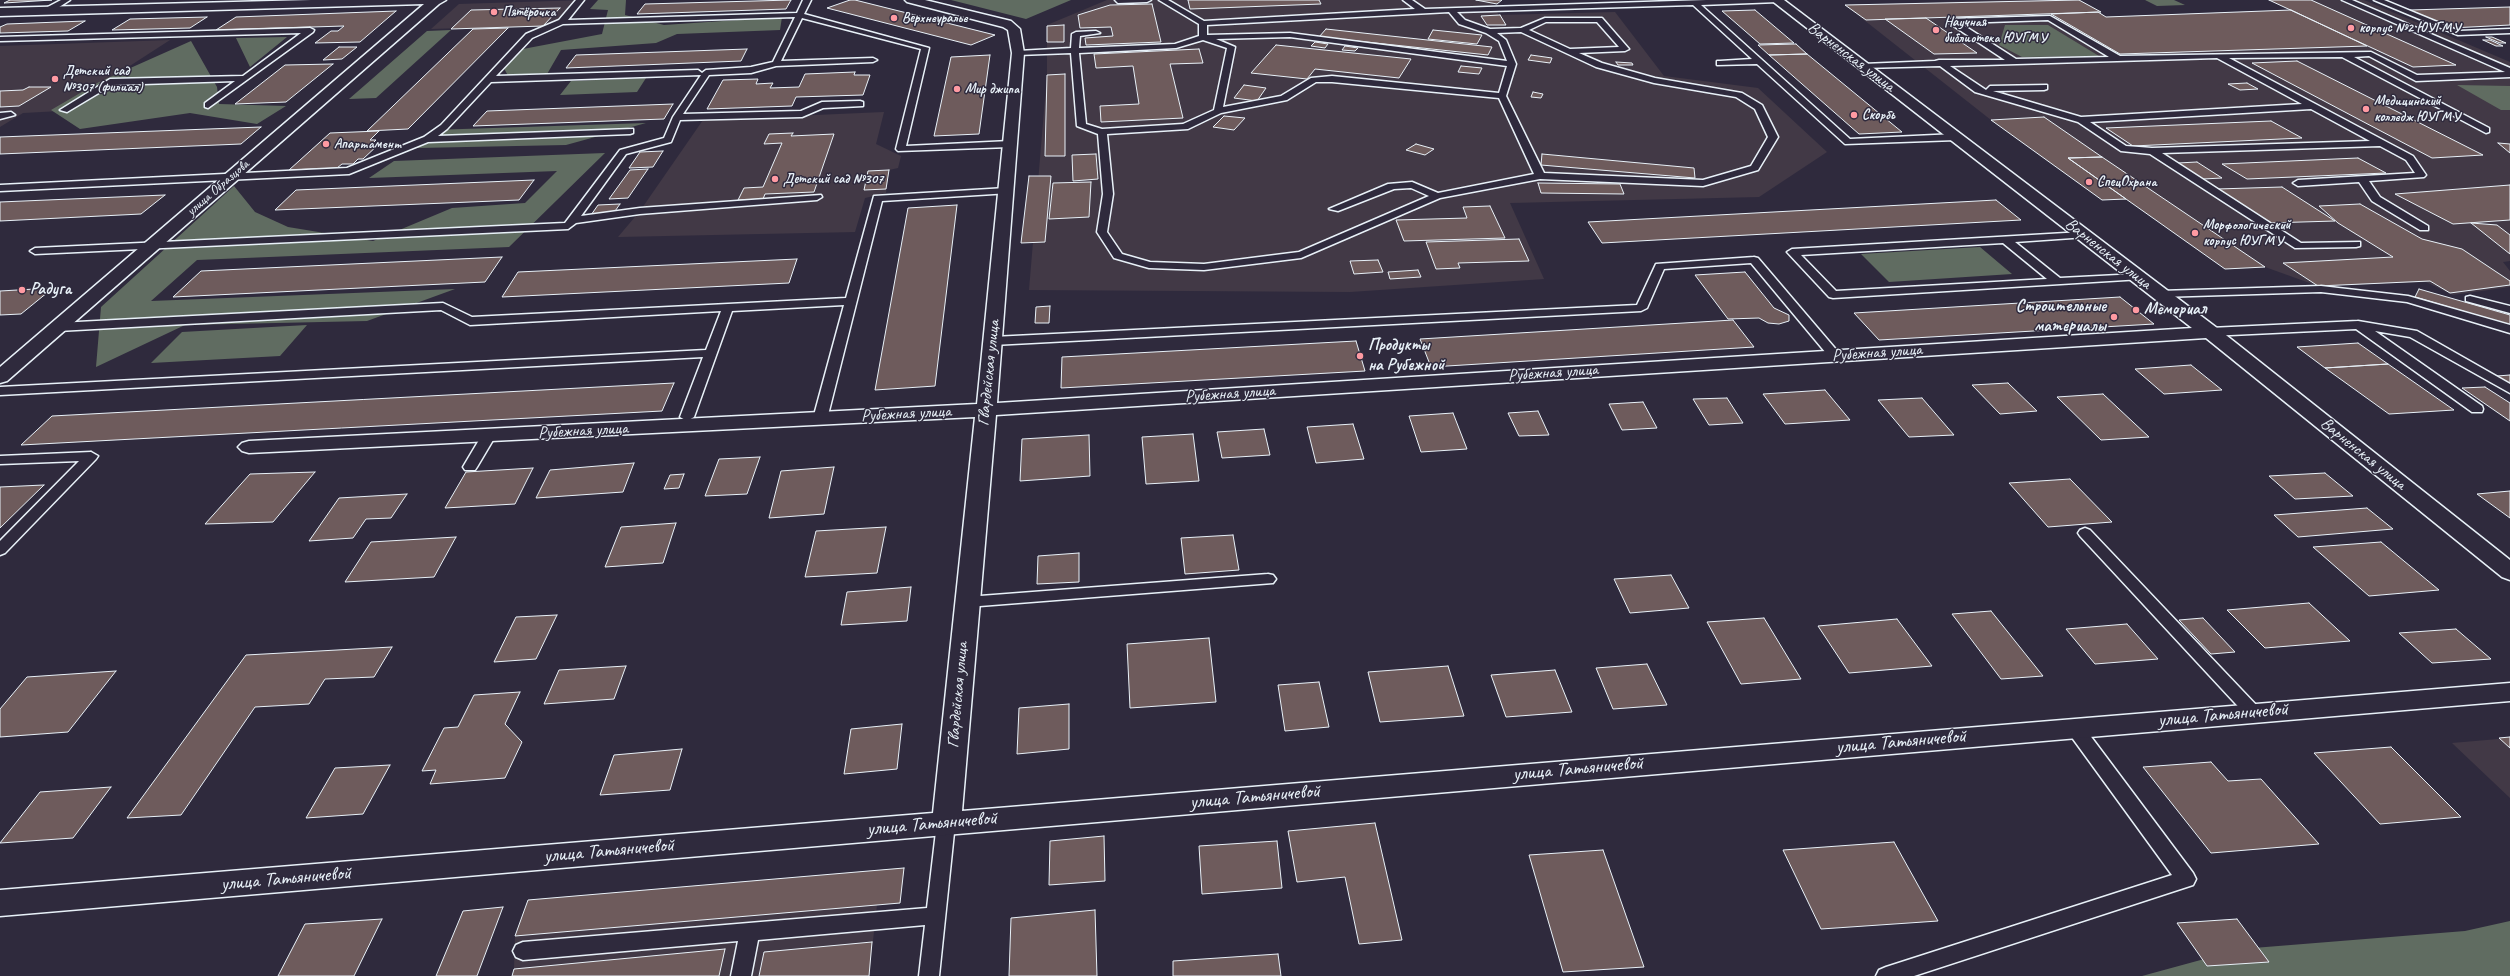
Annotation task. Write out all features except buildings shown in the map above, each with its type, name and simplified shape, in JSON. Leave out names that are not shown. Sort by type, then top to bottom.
[{"type":"street","name":"улица Образцова","points":[[1,374],[58,327],[435,0]]},
{"type":"street","points":[[1,13],[234,2],[449,0]]},
{"type":"street","name":"Гвардейская улица","points":[[911,0],[1007,24],[1014,29],[1018,53],[993,341],[946,823]]},
{"type":"street","name":"Варненская улица","points":[[1778,0],[1797,7],[1863,66],[2210,332],[2510,572]]},
{"type":"street","name":"Рубежная улица","points":[[249,447],[986,410],[2210,332]]},
{"type":"street","name":"улица Татьяничевой","points":[[0,903],[2074,727],[2510,692]]},
{"type":"lane","points":[[47,10],[66,0]]},
{"type":"lane","points":[[562,22],[580,0]]},
{"type":"lane","points":[[776,64],[801,15],[806,0]]},
{"type":"lane","points":[[1118,1],[1147,0]]},
{"type":"lane","points":[[1163,0],[1203,23],[1423,11],[1778,0]]},
{"type":"lane","points":[[1408,0],[1423,11]]},
{"type":"lane","points":[[1529,8],[1542,0]]},
{"type":"lane","points":[[2346,0],[2510,72]]},
{"type":"lane","points":[[2378,0],[2458,33],[2510,31]]},
{"type":"lane","points":[[1695,3],[1848,142],[1956,137]]},
{"type":"lane","points":[[1452,10],[1462,22],[1489,31],[1502,40],[1512,64],[1502,96],[1540,176]]},
{"type":"lane","points":[[0,188],[229,179],[349,171],[427,139],[444,128],[491,79],[529,36],[562,22],[801,15],[925,48],[901,149],[1010,144]]},
{"type":"lane","points":[[2013,61],[1952,21],[2050,18],[2118,58]]},
{"type":"lane","points":[[1489,31],[1522,30],[1545,20],[1598,20],[1625,49],[1568,51]]},
{"type":"lane","points":[[1203,23],[1203,37]]},
{"type":"lane","points":[[0,39],[310,30],[208,105]]},
{"type":"lane","points":[[1102,132],[1108,194],[1102,232],[1118,256],[1149,265],[1204,267],[1301,255],[1437,196],[1540,176],[1703,183],[1755,168],[1773,137],[1759,106],[1739,95],[1647,78],[1599,65],[1522,30]]},
{"type":"lane","points":[[1096,33],[1076,34],[1075,51],[1082,126],[1102,132],[1185,127],[1218,111],[1284,98],[1301,86],[1314,80],[1332,79],[1502,96]]},
{"type":"lane","points":[[1018,53],[1176,46],[1203,37],[1290,35],[1512,64]]},
{"type":"lane","points":[[1203,37],[1231,47],[1218,111]]},
{"type":"lane","points":[[2343,54],[2486,130]]},
{"type":"lane","points":[[1863,66],[1939,62],[2371,54],[2416,78],[2510,72]]},
{"type":"lane","points":[[2218,56],[2410,158],[2421,174],[2298,183]]},
{"type":"lane","points":[[34,251],[568,226],[624,152],[668,140],[677,117],[706,73],[752,70],[776,64],[873,60]]},
{"type":"lane","points":[[1720,63],[1759,62]]},
{"type":"lane","points":[[1939,62],[1978,90],[2081,120],[2124,149],[2152,151],[2382,143]]},
{"type":"lane","points":[[491,79],[698,73]]},
{"type":"lane","points":[[64,110],[110,82],[246,78]]},
{"type":"lane","points":[[1978,90],[2044,87]]},
{"type":"lane","points":[[677,117],[802,114],[822,105],[860,104]]},
{"type":"lane","points":[[2081,120],[2313,106]]},
{"type":"lane","points":[[0,116],[11,115]]},
{"type":"lane","points":[[427,139],[630,131]]},
{"type":"lane","points":[[2152,151],[2299,246],[2356,244]]},
{"type":"lane","points":[[2362,179],[2376,199],[2424,228]]},
{"type":"lane","points":[[1334,209],[1392,186],[1412,185],[1437,196]]},
{"type":"lane","points":[[820,419],[878,198],[1006,191]]},
{"type":"lane","points":[[572,220],[640,211],[817,197]]},
{"type":"lane","points":[[2083,235],[1792,252],[1833,295],[2138,277]]},
{"type":"lane","points":[[2005,239],[2058,282]]},
{"type":"lane","points":[[993,341],[1641,308],[1660,266],[1754,260],[1835,356]]},
{"type":"lane","points":[[2160,294],[2321,288],[2408,299],[2510,330]]},
{"type":"lane","points":[[2470,299],[2510,310]]},
{"type":"lane","points":[[58,327],[443,306],[470,321],[851,301]]},
{"type":"lane","points":[[687,417],[728,307]]},
{"type":"lane","points":[[2358,325],[2477,409]]},
{"type":"lane","points":[[2210,332],[2358,325],[2413,334],[2510,389]]},
{"type":"lane","points":[[0,391],[711,353]]},
{"type":"lane","points":[[470,467],[489,435]]},
{"type":"lane","points":[[0,460],[91,456],[0,550]]},
{"type":"lane","points":[[2085,533],[2253,712]]},
{"type":"lane","points":[[967,602],[1268,579]]},
{"type":"lane","points":[[1886,976],[2186,879],[2074,727]]},
{"type":"lane","points":[[929,976],[937,916],[946,823]]},
{"type":"lane","points":[[523,951],[937,916]]},
{"type":"lane","points":[[741,976],[750,932]]},
{"type":"shaded area","points":[[586,0],[561,25],[431,29],[459,4]]},
{"type":"shaded area","points":[[1107,0],[1498,0],[1492,4],[1499,15],[1615,12],[1664,76],[1758,88],[1827,152],[1759,197],[1510,203],[1544,279],[1350,292],[1029,290],[1047,75],[1047,25]]},
{"type":"shaded area","points":[[2003,0],[2079,0],[2106,17],[2290,10],[2269,0],[2364,0],[2510,62],[2510,261],[2503,262],[2510,271],[2510,287],[2453,295],[2426,282],[2318,286],[2265,267],[2225,269],[2126,199],[2102,200],[1991,120],[1845,5]]},
{"type":"shaded area","name":"Детский сад №307 (филиал)","points":[[170,40],[60,111],[23,113],[0,127],[0,46]]},
{"type":"shaded area","name":"Детский сад №307","points":[[884,112],[876,144],[901,156],[898,168],[889,170],[886,193],[865,198],[855,232],[618,237],[640,211],[703,120]]},
{"type":"shaded area","points":[[2510,738],[2510,798],[2452,743]]},
{"type":"shaded area","points":[[904,868],[900,903],[877,905],[869,976],[512,976],[514,969],[515,936],[528,900]]},
{"type":"green space","points":[[598,0],[626,0],[625,15],[664,25],[782,17],[780,30],[677,34],[656,43],[561,50],[543,81],[511,81],[501,63],[523,49],[602,34],[608,10],[590,9]]},
{"type":"green space","points":[[951,0],[1071,0],[1026,19]]},
{"type":"green space","points":[[2145,0],[2174,0],[2185,5],[2157,6]]},
{"type":"green space","points":[[2005,25],[2048,25],[2099,56],[2022,57],[1999,45]]},
{"type":"green space","points":[[451,30],[376,98],[349,99],[427,31]]},
{"type":"green space","points":[[287,37],[250,67],[236,38]]},
{"type":"green space","points":[[191,41],[217,87],[219,104],[286,106],[257,124],[190,113],[80,129],[51,110],[99,82]]},
{"type":"green space","points":[[646,78],[637,92],[560,95],[571,81]]},
{"type":"green space","points":[[2457,85],[2510,86],[2510,110],[2501,110]]},
{"type":"green space","points":[[646,123],[566,145],[417,148],[432,130]]},
{"type":"green space","points":[[605,153],[509,247],[197,260],[151,301],[455,289],[367,321],[185,325],[96,367],[101,307],[234,186],[255,212],[288,227],[373,241],[452,208],[525,203],[557,171],[369,178],[394,161]]},
{"type":"green space","points":[[1980,247],[2012,274],[1889,282],[1861,254]]},
{"type":"green space","points":[[307,325],[280,356],[151,363],[182,332]]},
{"type":"green space","points":[[2510,921],[2510,976],[2142,976],[2241,949],[2465,931]]},
{"type":"place","name":"Пятёрочка","points":[[494,12]]},
{"type":"place","name":"Верхнеуралье","points":[[894,18]]},
{"type":"place","name":"корпус №2 ЮУГМУ","points":[[2351,28]]},
{"type":"place","name":"Научная библиотека ЮУГМУ","points":[[1936,30]]},
{"type":"place","name":"Детский сад №307 (филиал)","points":[[55,79]]},
{"type":"place","name":"Мир джипа","points":[[957,89]]},
{"type":"place","name":"Медицинский колледж ЮУГМУ","points":[[2366,109]]},
{"type":"place","name":"Скорбь","points":[[1854,115]]},
{"type":"place","name":"Апартамент","points":[[326,144]]},
{"type":"place","name":"Детский сад №307","points":[[775,179]]},
{"type":"place","name":"СпецОхрана","points":[[2089,182]]},
{"type":"place","name":"Морфологический корпус ЮУГМУ","points":[[2195,233]]},
{"type":"place","name":"Радуга","points":[[22,290]]},
{"type":"place","name":"Мемориал","points":[[2136,310]]},
{"type":"place","name":"Строительные материалы","points":[[2114,317]]},
{"type":"place","name":"Продукты на Рубежной","points":[[1360,356]]}]
